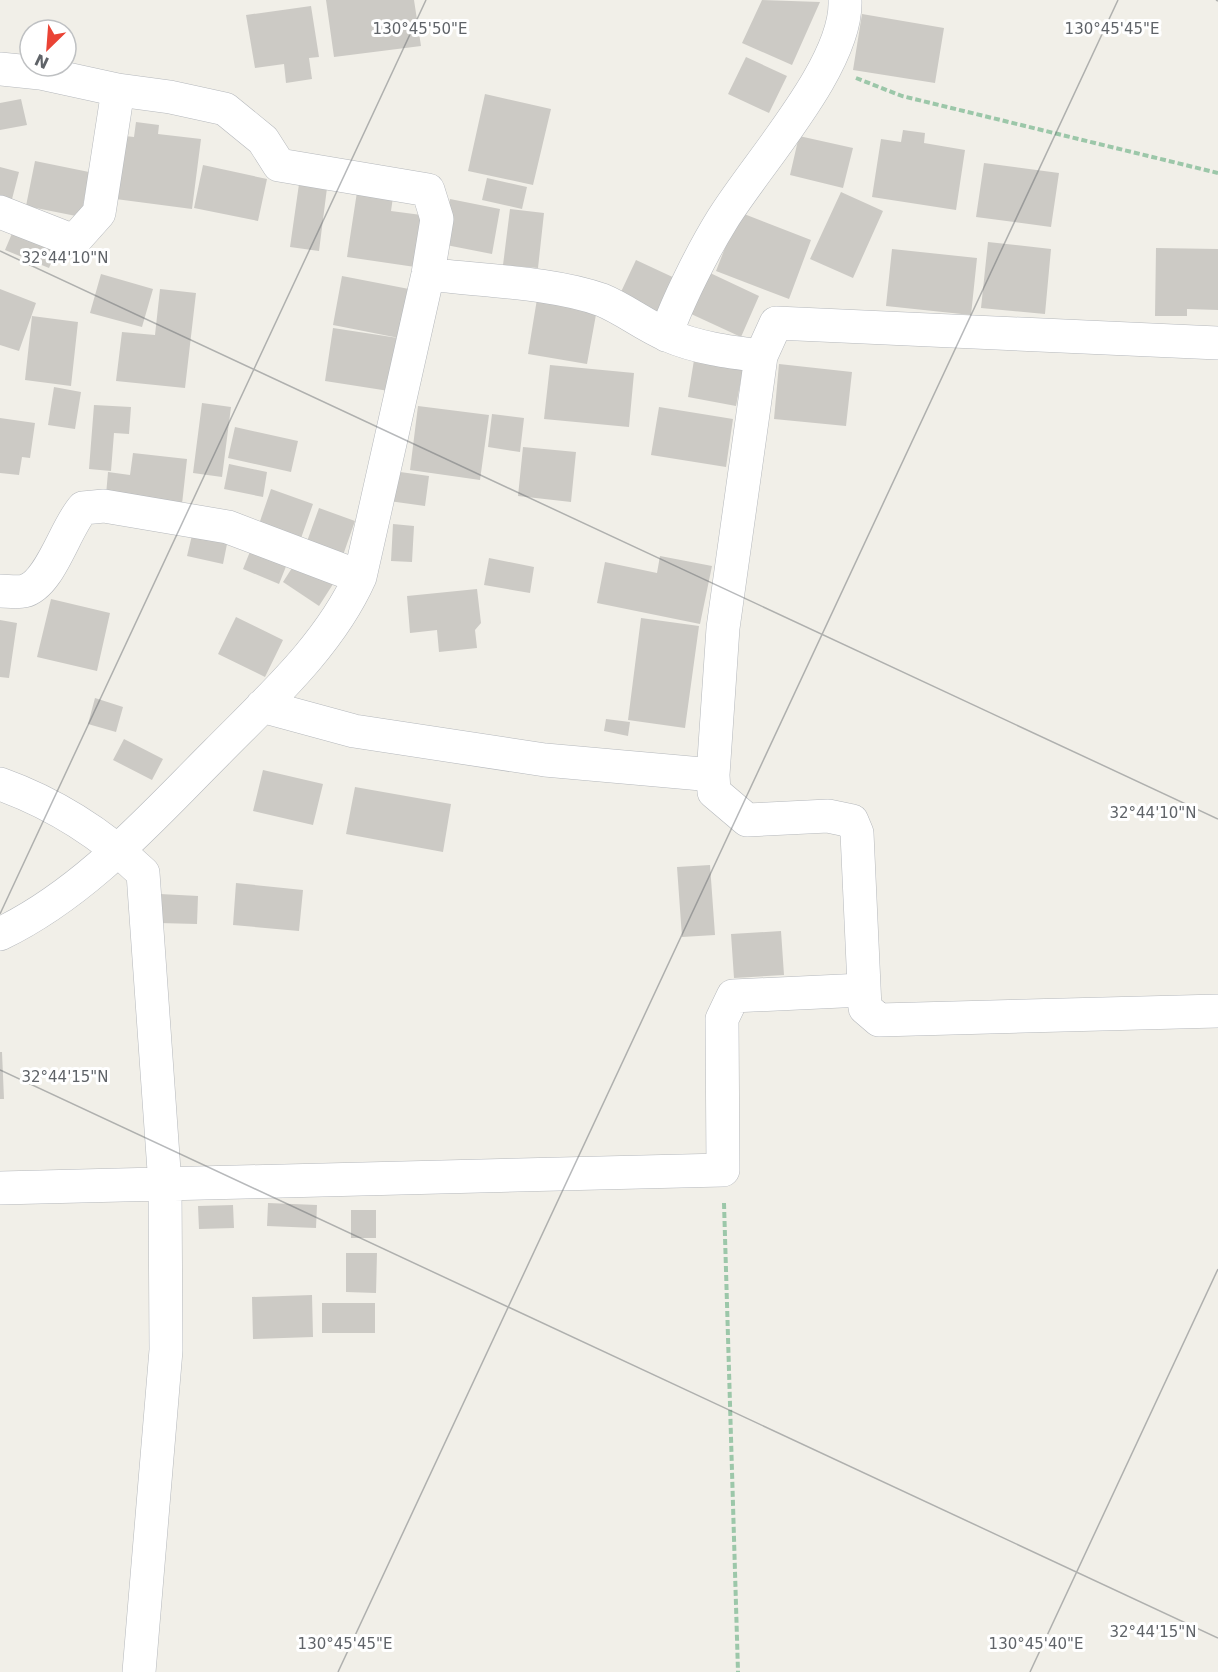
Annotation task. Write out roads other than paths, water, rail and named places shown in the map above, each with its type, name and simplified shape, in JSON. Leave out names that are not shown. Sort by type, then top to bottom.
[{"type":"street","points":[[666,335],[721,221],[828,67],[846,16],[845,0]]},
{"type":"street","points":[[0,69],[40,73],[225,109],[263,140],[279,165],[428,190],[437,219],[428,274],[360,577],[347,606],[321,641],[262,706],[119,850],[36,916],[0,934]]},
{"type":"street","points":[[0,212],[74,241],[99,213],[118,90]]},
{"type":"street","points":[[428,274],[561,290],[602,300],[666,335],[717,350],[761,356]]},
{"type":"street","points":[[1218,343],[776,324],[761,356],[723,628],[713,775],[714,792],[747,820],[828,816],[852,821],[857,833],[865,1008],[879,1020],[1218,1011]]},
{"type":"street","points":[[0,591],[25,591],[43,578],[72,520],[83,508],[104,506],[228,527],[360,577]]},
{"type":"street","points":[[262,706],[354,731],[545,760],[713,775]]},
{"type":"street","points":[[0,784],[29,794],[73,819],[119,850],[143,873],[165,1185],[166,1350],[139,1672]]},
{"type":"street","points":[[0,1188],[723,1170],[722,1019],[733,996],[863,990]]}]
